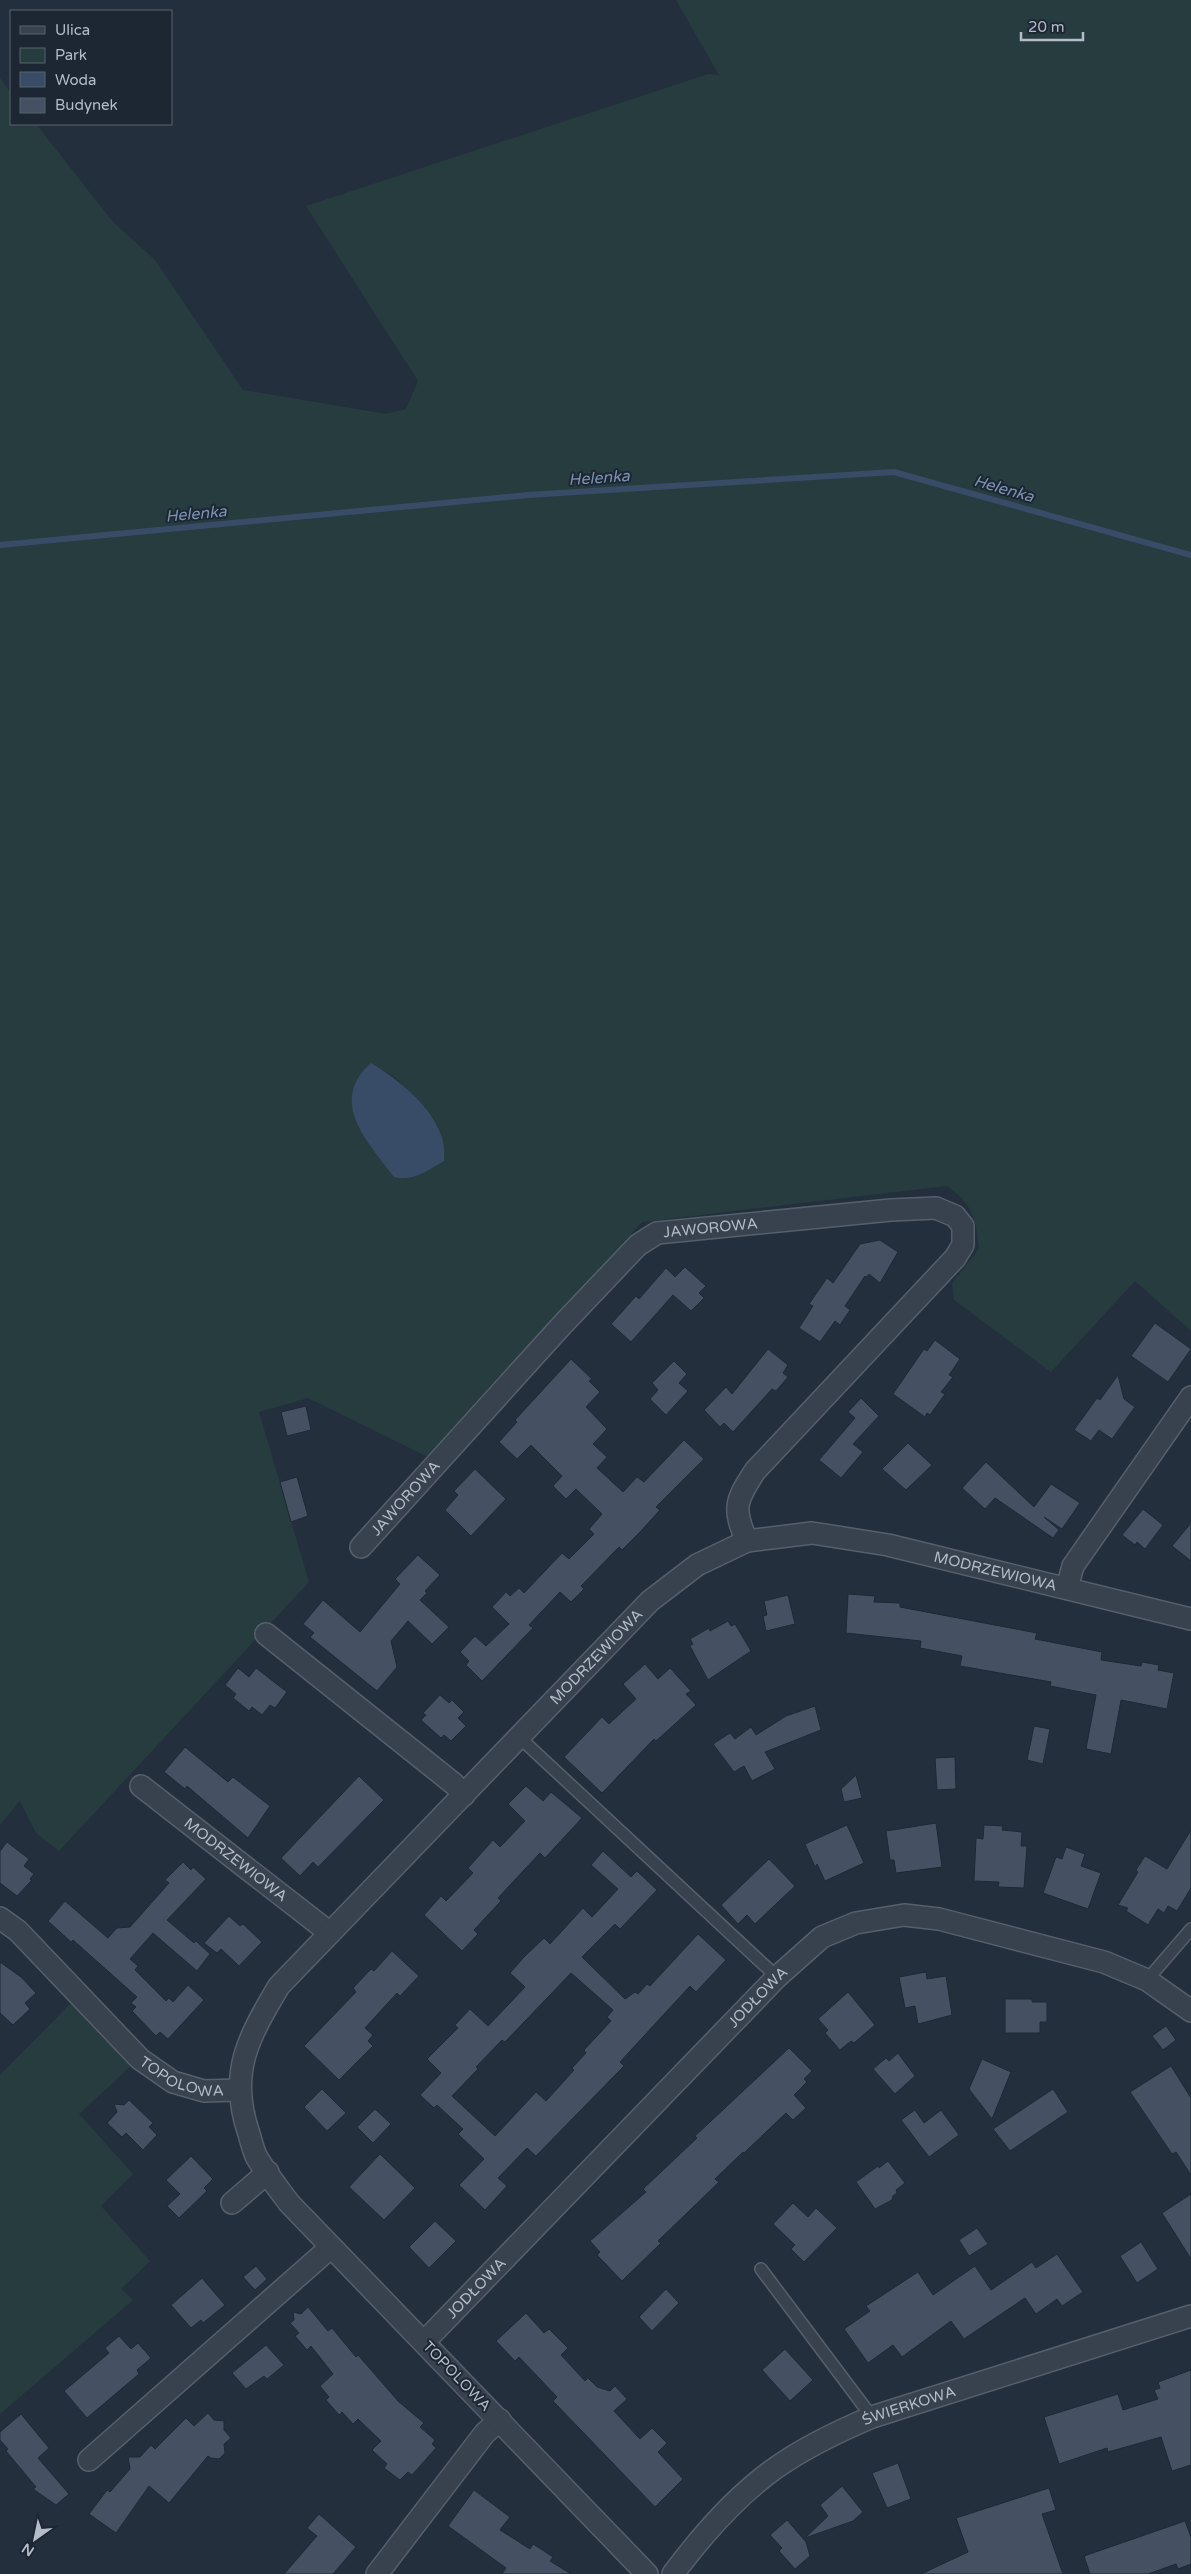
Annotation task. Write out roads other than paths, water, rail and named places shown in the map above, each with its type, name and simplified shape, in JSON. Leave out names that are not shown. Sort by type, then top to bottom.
[{"type":"street","name":"JAWOROWA","points":[[361,1547],[563,1324],[638,1245],[657,1233],[892,1210],[936,1208],[954,1216],[963,1226],[963,1245],[955,1258],[755,1471],[738,1496],[739,1522],[747,1541]]},
{"type":"street","name":"MODRZEWIOWA","points":[[1067,1588],[1073,1566],[1191,1397]]},
{"type":"street","name":"MODRZEWIOWA","points":[[238,2090],[241,2070],[254,2028],[279,1986],[650,1601],[697,1565],[747,1541],[812,1534],[888,1545],[1191,1619]]},
{"type":"street","points":[[266,1634],[464,1794]]},
{"type":"street","name":"MODRZEWIOWA","points":[[141,1786],[330,1933]]},
{"type":"street","name":"JODŁOWA","points":[[424,2342],[777,1977],[822,1937],[856,1923],[904,1915],[939,1919],[1104,1962],[1147,1980],[1191,2012]]},
{"type":"street","name":"TOPOLOWA","points":[[0,1918],[18,1932],[140,2059],[173,2082],[204,2091],[238,2090],[242,2113],[256,2156],[289,2204],[647,2574]]},
{"type":"street","points":[[232,2203],[268,2172]]},
{"type":"street","points":[[89,2460],[331,2247]]},
{"type":"street","name":"ŚWIERKOWA","points":[[673,2574],[724,2513],[776,2467],[830,2435],[872,2417],[1191,2316]]},
{"type":"street","name":"TOPOLOWA","points":[[377,2574],[485,2434],[500,2420]]},
{"type":"lane","points":[[519,1737],[777,1977]]},
{"type":"lane","points":[[1147,1980],[1191,1929]]},
{"type":"lane","points":[[760,2269],[872,2417]]},
{"type":"water","points":[[371,1063],[410,1092],[432,1117],[440,1131],[444,1146],[444,1161],[414,1177],[394,1177],[364,1136],[352,1107],[353,1092],[358,1078]]},
{"type":"waterway","name":"Helenka","points":[[0,545],[528,495],[894,472],[1191,555]]}]
